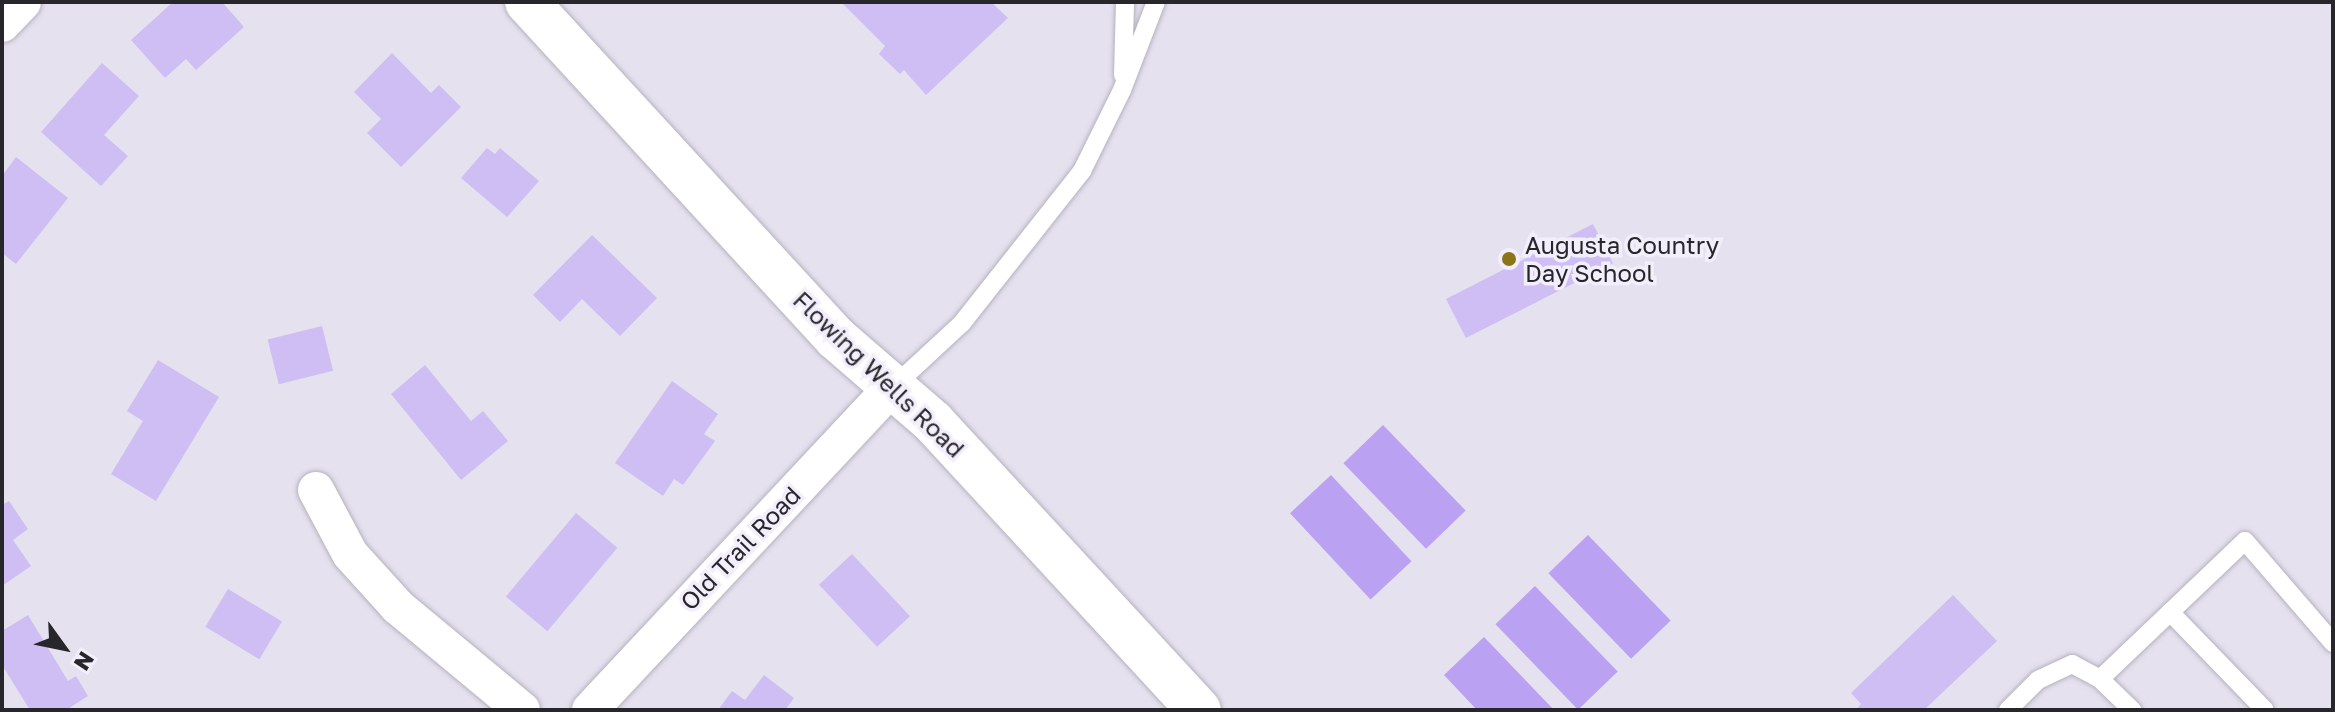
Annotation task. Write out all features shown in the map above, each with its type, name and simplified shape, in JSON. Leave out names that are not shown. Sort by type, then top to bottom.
[{"type":"main road","name":"Flowing Wells Road","points":[[527,2],[836,338],[933,422],[1199,710]]},
{"type":"street","points":[[2,24],[23,2]]},
{"type":"street","name":"Old Trail Road","points":[[590,710],[892,387]]},
{"type":"street","points":[[316,490],[350,554],[398,607],[522,710]]},
{"type":"lane","points":[[1122,90],[1125,2]]},
{"type":"lane","points":[[892,387],[934,353],[1023,251],[1082,171],[1122,90],[1156,2]]},
{"type":"lane","points":[[2100,679],[2245,541],[2333,643]]},
{"type":"lane","points":[[2170,612],[2265,710]]},
{"type":"lane","points":[[2008,710],[2038,680],[2072,664],[2100,679],[2132,710]]},
{"type":"shaded area","points":[[1383,425],[1466,511],[1426,549],[1343,463]]},
{"type":"shaded area","points":[[1331,475],[1411,561],[1371,599],[1290,513]]},
{"type":"shaded area","points":[[1588,535],[1671,621],[1631,659],[1548,573]]},
{"type":"shaded area","points":[[1535,586],[1618,672],[1578,710],[1495,624]]},
{"type":"shaded area","points":[[1484,637],[1554,710],[1477,710],[1444,675]]},
{"type":"building","points":[[173,2],[222,2],[244,27],[196,70],[186,59],[165,78],[131,40]]},
{"type":"building","points":[[841,2],[991,2],[1008,18],[926,95],[904,70],[900,74],[879,54],[885,46]]},
{"type":"building","points":[[392,53],[431,93],[439,85],[461,107],[401,167],[367,133],[381,119],[354,92]]},
{"type":"building","points":[[102,63],[139,96],[104,135],[128,156],[101,186],[41,132]]},
{"type":"building","points":[[487,148],[495,154],[500,148],[539,181],[507,217],[461,178]]},
{"type":"building","points":[[16,157],[68,198],[16,264],[2,253],[2,176]]},
{"type":"building","points":[[1593,224],[1613,263],[1466,338],[1446,299]]},
{"type":"building","points":[[592,235],[657,298],[620,336],[582,299],[560,322],[533,295]]},
{"type":"building","points":[[322,326],[333,371],[279,384],[268,340]]},
{"type":"building","points":[[158,360],[219,397],[156,501],[111,474],[143,421],[127,411]]},
{"type":"building","points":[[425,365],[471,421],[483,411],[508,441],[461,480],[391,394]]},
{"type":"building","points":[[672,381],[718,414],[704,434],[715,441],[683,485],[674,479],[663,496],[615,463]]},
{"type":"building","points":[[9,501],[28,529],[13,540],[31,566],[2,586],[2,505]]},
{"type":"building","points":[[576,513],[617,548],[547,631],[506,596]]},
{"type":"building","points":[[852,554],[910,616],[877,647],[819,585]]},
{"type":"building","points":[[228,589],[282,621],[259,659],[205,627]]},
{"type":"building","points":[[1953,595],[1997,641],[1924,710],[1856,710],[1861,704],[1851,693]]},
{"type":"building","points":[[28,615],[68,681],[76,676],[88,696],[66,710],[30,710],[2,665],[2,631]]},
{"type":"building","points":[[764,675],[794,698],[785,710],[718,710],[732,691],[745,700]]},
{"type":"place","name":"Augusta Country Day School","points":[[1509,259]]}]
